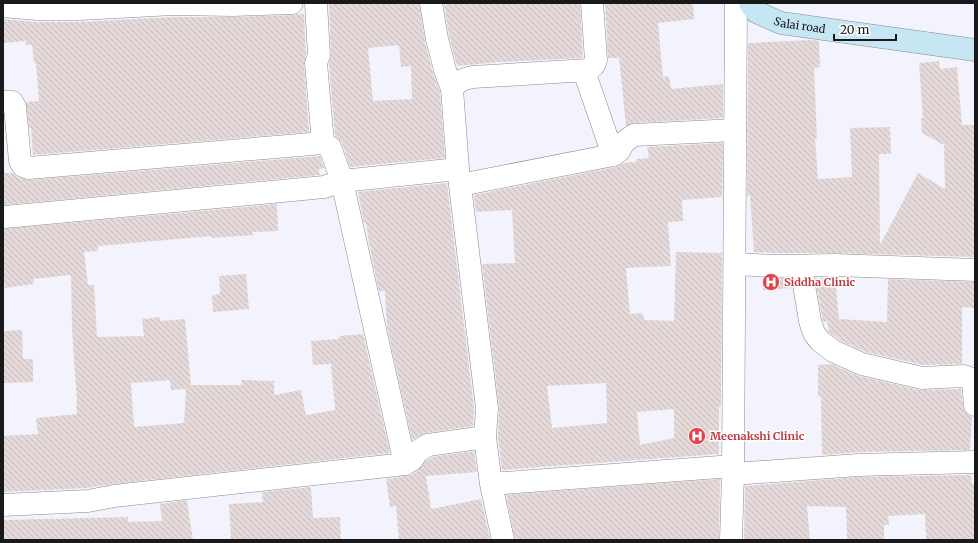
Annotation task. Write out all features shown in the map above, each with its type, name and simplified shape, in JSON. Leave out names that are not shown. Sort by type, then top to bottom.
[{"type":"main road","name":"Salai road","points":[[750,3],[756,12],[781,24],[975,50]]},
{"type":"street","points":[[3,6],[37,9],[73,9],[173,4],[232,5],[292,3]]},
{"type":"street","points":[[316,3],[319,54],[316,62],[323,143]]},
{"type":"street","points":[[431,3],[437,39],[445,70],[452,89],[459,177],[487,408],[485,437],[491,484],[503,540]]},
{"type":"street","points":[[452,89],[464,78],[584,71],[592,68],[596,60],[592,3]]},
{"type":"street","points":[[731,540],[735,264],[736,3]]},
{"type":"street","points":[[584,71],[613,155]]},
{"type":"street","points":[[3,102],[12,102],[16,107],[20,161],[23,166],[29,168],[323,143],[328,145],[332,149],[342,181],[405,464]]},
{"type":"street","points":[[5,217],[324,187],[342,181],[459,177],[613,155],[619,151],[624,142],[634,135],[735,130]]},
{"type":"street","points":[[735,264],[801,267],[835,265],[975,270]]},
{"type":"street","points":[[801,267],[810,321],[814,333],[820,341],[833,351],[862,364],[922,378],[964,376],[969,378],[973,382],[975,405]]},
{"type":"street","points":[[3,505],[88,500],[405,464],[412,460],[418,451],[428,445],[485,437]]},
{"type":"street","points":[[491,484],[733,470],[975,462]]},
{"type":"building","points":[[329,3],[419,3],[425,42],[433,73],[440,92],[445,158],[350,167],[342,143],[335,135],[329,65],[331,54]],"holes":[[[399,45],[401,67],[411,66],[412,99],[373,101],[368,48]]]},
{"type":"building","points":[[444,3],[580,3],[583,58],[499,62],[457,66],[449,36]]},
{"type":"building","points":[[605,3],[693,3],[694,19],[658,23],[663,77],[669,76],[671,89],[723,84],[723,118],[633,123],[626,126],[619,58],[608,58]]},
{"type":"building","points":[[304,14],[306,53],[304,64],[309,132],[33,155],[31,128],[29,128],[26,102],[39,101],[36,63],[34,63],[32,45],[26,45],[25,41],[3,43],[3,19],[37,22],[80,22],[173,17],[232,17]]},
{"type":"building","points":[[819,41],[820,67],[814,68],[817,138],[815,139],[818,179],[852,177],[850,128],[890,127],[891,154],[879,154],[880,245],[918,173],[945,189],[944,145],[922,133],[921,118],[923,118],[919,63],[939,61],[940,69],[957,67],[962,125],[975,125],[975,257],[754,252],[750,195],[747,196],[748,43]]},
{"type":"building","points":[[723,143],[722,197],[682,200],[683,221],[668,222],[671,266],[626,268],[630,314],[643,313],[644,320],[674,321],[676,252],[722,253],[721,407],[719,407],[719,454],[502,470],[498,437],[499,406],[482,264],[515,263],[512,210],[476,212],[474,195],[615,167],[624,163],[636,162],[636,159],[649,158],[647,147]],"holes":[[[606,383],[607,423],[552,428],[547,386]],[[674,409],[674,438],[640,445],[637,412]]]},
{"type":"building","points":[[320,156],[324,168],[319,169],[320,175],[4,205],[3,173],[12,173],[19,178],[30,180]]},
{"type":"building","points":[[447,183],[474,408],[473,426],[426,433],[412,440],[387,327],[385,291],[379,291],[366,223],[364,223],[358,192]]},
{"type":"building","points":[[277,204],[278,231],[252,232],[253,235],[212,238],[212,236],[98,246],[98,251],[84,252],[88,285],[94,285],[97,337],[144,336],[142,319],[160,317],[160,321],[185,319],[191,385],[241,385],[242,380],[274,381],[274,395],[301,390],[306,415],[335,410],[331,364],[313,365],[311,341],[339,339],[339,336],[363,334],[390,453],[87,488],[3,492],[3,436],[38,434],[36,418],[77,414],[77,403],[72,329],[71,275],[33,279],[34,284],[5,288],[3,271],[3,229]],"holes":[[[170,380],[171,390],[186,389],[184,423],[134,427],[131,383]]]},
{"type":"building","points":[[246,274],[249,309],[213,312],[212,295],[220,294],[219,276]]},
{"type":"building","points":[[763,278],[790,278],[792,288],[763,290]]},
{"type":"building","points":[[815,278],[835,278],[839,319],[887,322],[888,279],[975,282],[975,308],[962,307],[962,364],[923,365],[866,352],[839,340],[829,332],[827,321],[823,322]]},
{"type":"building","points":[[22,330],[23,359],[33,359],[33,382],[3,383],[3,331]]},
{"type":"building","points":[[831,364],[859,376],[919,390],[961,389],[965,412],[972,417],[970,450],[858,452],[822,455],[821,396],[818,396],[818,365]]},
{"type":"building","points":[[474,451],[477,472],[426,476],[431,509],[481,499],[490,540],[399,540],[396,506],[390,507],[386,479],[411,475],[418,471],[427,460],[432,457]]},
{"type":"building","points":[[971,475],[972,484],[975,484],[975,540],[926,540],[925,514],[888,516],[889,525],[884,525],[884,540],[847,540],[846,507],[807,506],[810,540],[744,540],[745,486],[859,477]]},
{"type":"building","points":[[720,479],[719,540],[515,540],[506,495]]},
{"type":"building","points":[[311,487],[313,518],[340,517],[341,540],[231,540],[229,504],[263,502],[262,492]]},
{"type":"building","points":[[187,500],[193,540],[3,540],[3,520],[128,517],[128,522],[162,521],[160,504]]},
{"type":"place","name":"Siddha Clinic","points":[[771,282]]},
{"type":"place","name":"Meenakshi Clinic","points":[[697,436]]}]
